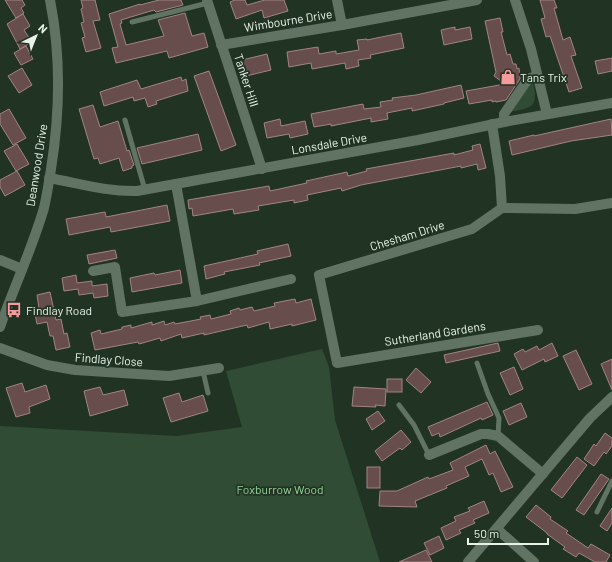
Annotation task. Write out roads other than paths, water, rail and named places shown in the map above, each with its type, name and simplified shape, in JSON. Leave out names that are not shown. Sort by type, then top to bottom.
[{"type":"street","name":"Deanwood Drive","points":[[0,328],[35,235],[44,206],[49,178],[57,124],[58,80],[55,36],[50,0]]},
{"type":"street","points":[[337,0],[342,25]]},
{"type":"street","name":"Wimbourne Drive","points":[[221,45],[342,25],[477,0]]},
{"type":"street","points":[[515,0],[531,49],[547,114]]},
{"type":"street","name":"Tanker Hill","points":[[208,1],[262,169]]},
{"type":"street","points":[[504,122],[504,114],[526,82],[529,78],[537,76]]},
{"type":"street","name":"Lonsdale Drive","points":[[49,178],[110,190],[145,190],[418,140],[492,124],[612,103]]},
{"type":"street","points":[[492,124],[500,176],[502,208],[575,209],[612,203]]},
{"type":"street","points":[[176,184],[197,301]]},
{"type":"street","name":"Chesham Drive","points":[[337,363],[319,275],[472,229],[502,208]]},
{"type":"street","points":[[0,260],[22,268]]},
{"type":"street","points":[[93,271],[115,267],[122,312],[197,301],[290,279]]},
{"type":"street","name":"Sutherland Gardens","points":[[337,363],[538,330]]},
{"type":"street","name":"Findlay Close","points":[[0,348],[47,365],[75,370],[169,376],[219,368]]},
{"type":"street","points":[[468,562],[590,418],[610,402]]},
{"type":"street","points":[[429,455],[481,434],[488,434],[498,436],[543,474]]},
{"type":"street","points":[[497,528],[534,562]]},
{"type":"lane","points":[[132,22],[208,1]]},
{"type":"lane","points":[[125,120],[145,190]]},
{"type":"lane","points":[[478,363],[488,394],[499,418],[498,436]]},
{"type":"lane","points":[[203,371],[208,393]]},
{"type":"lane","points":[[399,405],[414,426],[429,455]]},
{"type":"lane","points":[[597,512],[612,481]]},
{"type":"place","name":"Tans Trix","points":[[508,77]]},
{"type":"place","name":"Findlay Road","points":[[14,310]]},
{"type":"park label","name":"Foxburrow Wood","points":[[280,489]]}]
